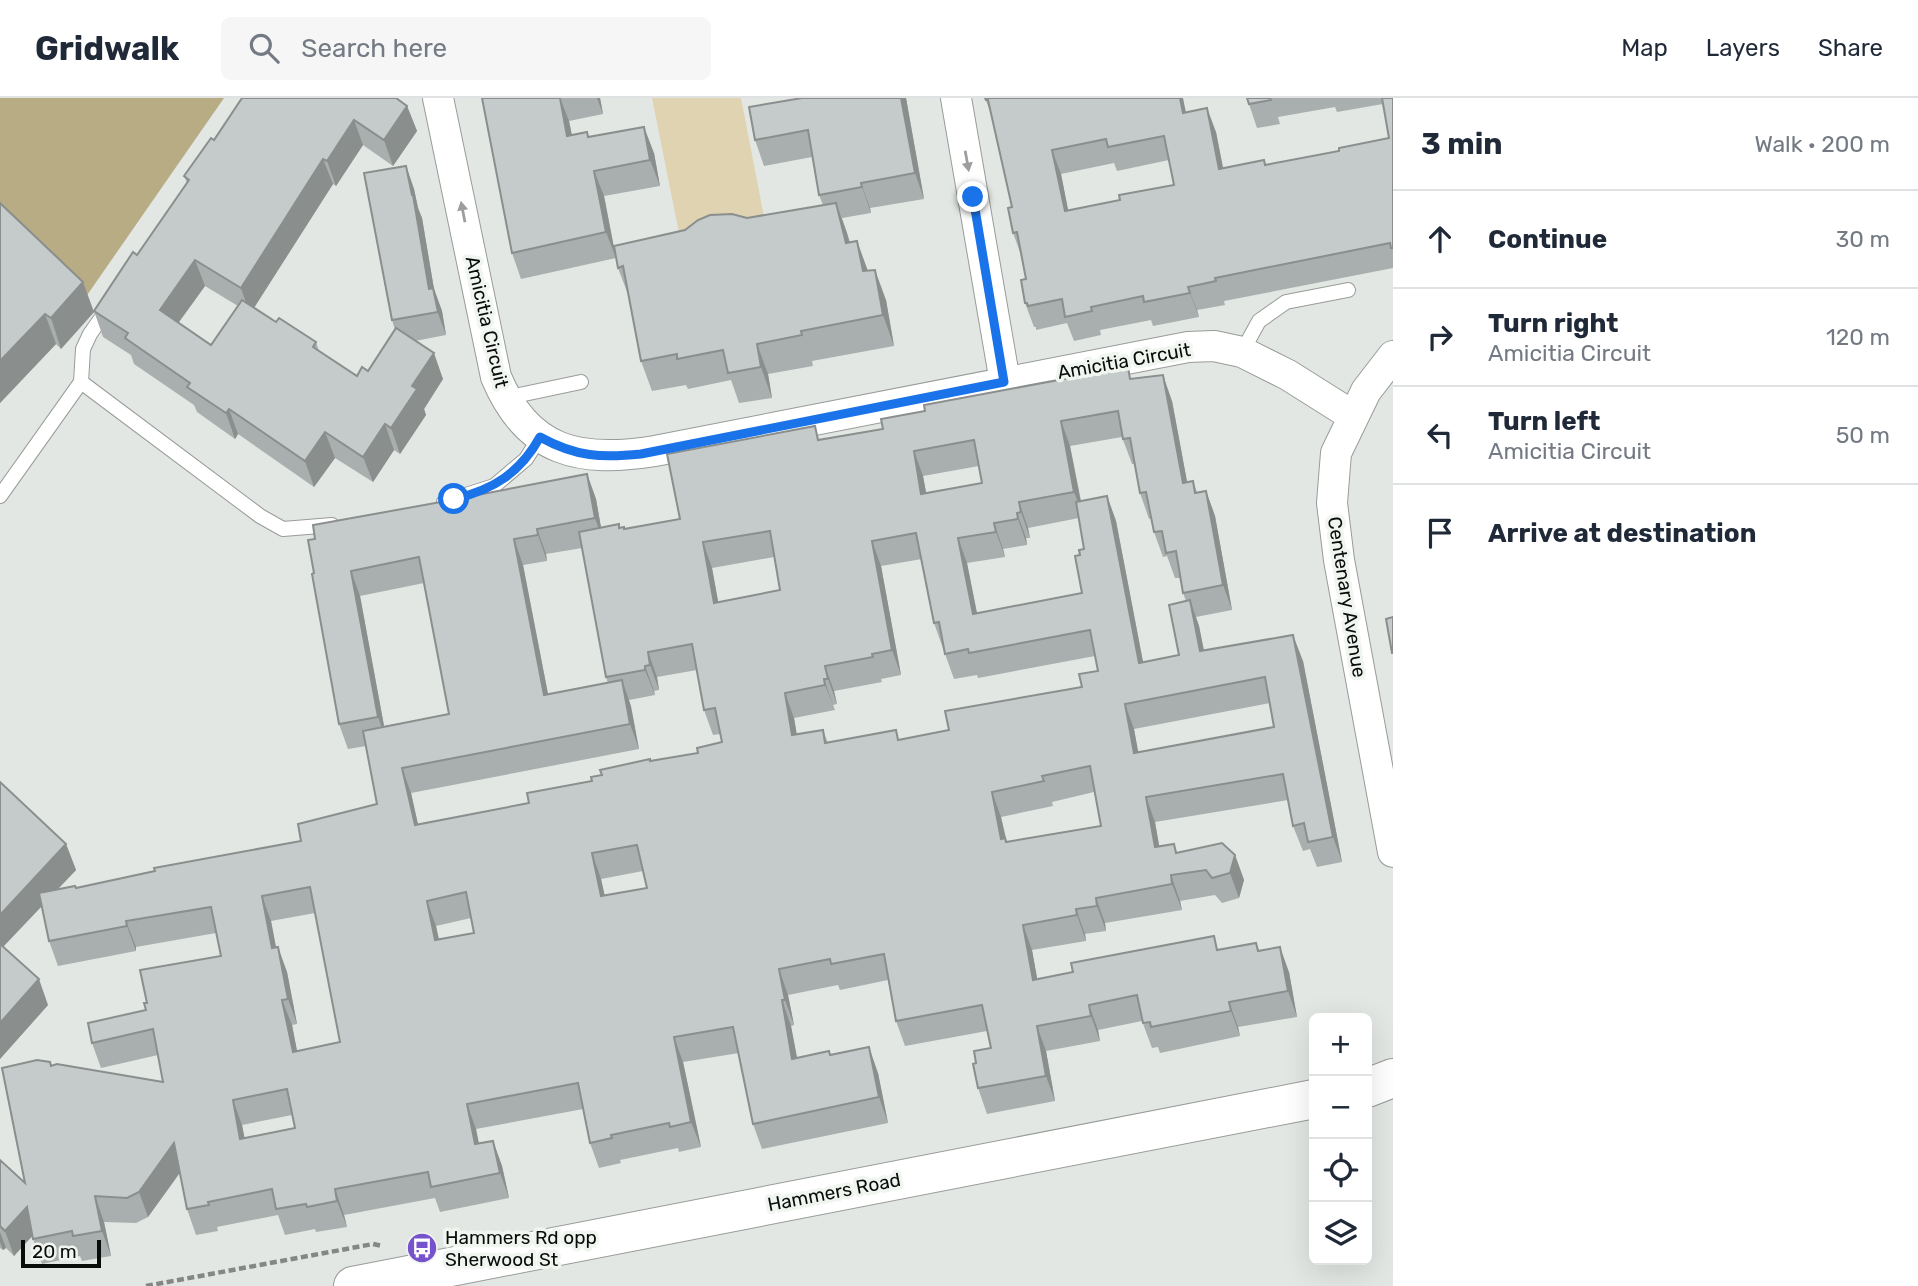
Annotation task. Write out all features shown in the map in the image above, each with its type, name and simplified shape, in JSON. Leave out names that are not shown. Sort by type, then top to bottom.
[{"type":"street","name":"Amicitia Circuit","points":[[438,98],[496,377],[515,414],[540,437],[560,448],[585,455],[613,457],[641,454],[1188,347],[1214,346],[1242,352],[1289,375],[1353,416]]},
{"type":"street","points":[[956,98],[1004,382]]},
{"type":"street","name":"Centenary Avenue","points":[[1392,360],[1373,379],[1336,453],[1332,503],[1334,530],[1393,852]]},
{"type":"street","points":[[1372,1086],[1393,1078]]},
{"type":"street","name":"Hammers Road","points":[[353,1286],[486,1273],[1309,1100]]},
{"type":"lane","points":[[1242,352],[1259,321],[1279,306],[1286,302],[1348,290]]},
{"type":"lane","points":[[0,496],[81,382],[83,349],[119,292]]},
{"type":"lane","points":[[81,382],[260,516],[283,529],[346,523]]},
{"type":"lane","points":[[505,398],[582,382]]},
{"type":"lane","points":[[430,506],[494,486],[526,459],[540,437]]},
{"type":"path","points":[[146,1286],[373,1244]]},
{"type":"shaded area","points":[[0,98],[224,98],[83,301],[0,217]]},
{"type":"shaded area","points":[[652,98],[741,98],[766,227],[681,243]]},
{"type":"building","points":[[242,98],[396,98],[407,106],[384,140],[354,120],[327,161],[323,159],[241,288],[195,260],[160,310],[211,345],[242,300],[276,322],[279,318],[316,342],[313,347],[357,376],[362,367],[368,371],[396,328],[434,353],[412,386],[417,389],[391,428],[385,424],[363,457],[325,432],[305,461],[229,409],[226,413],[187,387],[190,383],[125,338],[128,333],[94,311],[133,252],[137,255],[189,180],[184,176],[211,138],[214,140]]},
{"type":"building","points":[[482,98],[560,98],[567,136],[587,132],[588,137],[644,127],[650,160],[594,171],[606,232],[512,253]]},
{"type":"building","points":[[802,98],[901,98],[915,173],[861,183],[862,187],[819,195],[808,130],[755,140],[749,107]]},
{"type":"building","points":[[985,98],[1180,98],[1183,113],[1207,108],[1219,169],[1264,160],[1265,165],[1389,138],[1382,98],[1393,98],[1393,248],[1390,243],[1215,278],[1216,281],[1188,287],[1190,293],[1144,302],[1143,296],[1091,307],[1092,311],[1065,317],[1062,299],[1028,306],[1025,303],[1021,280],[1026,279],[1017,232],[1013,233],[1008,208],[1012,207]],"holes":[[[1164,136],[1174,185],[1119,195],[1120,200],[1065,211],[1052,150],[1106,139],[1108,147]]]},
{"type":"building","points":[[1247,98],[1270,98],[1271,100],[1249,104]]},
{"type":"building","points":[[406,166],[429,289],[433,288],[438,312],[392,320],[364,173]]},
{"type":"building","points":[[0,203],[83,282],[51,318],[45,314],[0,361]]},
{"type":"building","points":[[836,203],[846,243],[857,241],[863,271],[875,270],[883,315],[801,331],[802,335],[757,344],[761,367],[728,373],[723,350],[677,359],[677,354],[641,361],[623,266],[618,268],[614,246],[685,230],[710,215],[732,214],[747,218]]},
{"type":"building","points":[[1128,367],[1130,379],[1163,375],[1183,483],[1193,481],[1195,493],[1206,491],[1223,585],[1183,593],[1176,551],[1166,553],[1162,531],[1154,532],[1146,492],[1140,493],[1130,438],[1123,439],[1118,411],[1061,421],[1074,492],[1019,502],[1021,512],[1017,513],[1018,519],[994,523],[996,532],[958,538],[973,614],[1082,593],[1075,556],[1080,555],[1079,550],[1084,549],[1076,502],[1107,496],[1139,663],[1179,655],[1169,605],[1190,600],[1200,651],[1293,635],[1333,837],[1308,842],[1304,823],[1293,826],[1283,774],[1146,797],[1155,847],[1174,844],[1176,853],[1222,843],[1235,855],[1230,873],[1212,878],[1206,870],[1171,875],[1172,884],[1096,898],[1097,906],[1076,909],[1077,915],[1023,925],[1033,980],[1073,972],[1071,963],[1214,936],[1217,950],[1256,943],[1258,951],[1280,947],[1288,991],[1229,1002],[1231,1011],[1151,1027],[1150,1022],[1143,1023],[1137,995],[1089,1005],[1091,1016],[1037,1026],[1046,1076],[978,1088],[973,1064],[976,1063],[974,1051],[991,1048],[982,1005],[896,1021],[884,954],[831,964],[830,959],[779,969],[792,1059],[829,1051],[830,1055],[869,1047],[879,1097],[753,1124],[733,1027],[674,1037],[691,1122],[670,1127],[669,1123],[611,1135],[612,1138],[590,1143],[578,1083],[467,1104],[475,1144],[493,1141],[500,1173],[431,1187],[428,1172],[335,1189],[337,1201],[276,1209],[272,1189],[187,1209],[174,1143],[139,1192],[127,1198],[95,1196],[102,1231],[73,1236],[72,1231],[33,1239],[27,1207],[5,1231],[0,1226],[0,1160],[25,1183],[2,1068],[37,1060],[50,1062],[51,1066],[57,1064],[163,1082],[153,1029],[92,1043],[88,1023],[146,1010],[140,970],[221,956],[211,907],[126,921],[127,926],[49,941],[39,893],[75,886],[76,888],[155,871],[154,868],[301,841],[298,824],[377,804],[363,731],[449,714],[419,557],[351,571],[378,717],[339,724],[312,574],[314,573],[308,540],[315,539],[313,525],[441,502],[440,498],[460,495],[461,498],[587,474],[595,518],[537,529],[538,535],[514,539],[544,695],[622,680],[630,724],[402,768],[415,825],[529,803],[527,793],[592,781],[591,777],[602,775],[600,770],[650,759],[698,753],[697,748],[722,742],[715,708],[704,710],[692,644],[648,652],[650,665],[645,666],[645,670],[606,677],[579,532],[619,524],[619,528],[624,529],[680,519],[667,454],[815,426],[818,440],[883,429],[881,419],[925,411],[924,405]],"holes":[[[974,440],[982,483],[921,494],[914,451]],[[770,531],[780,590],[714,603],[703,542]],[[916,533],[934,623],[939,622],[945,654],[968,649],[969,653],[1090,630],[1098,671],[1079,674],[1082,687],[945,711],[949,730],[898,740],[896,730],[825,743],[823,730],[792,735],[785,693],[825,685],[824,679],[828,679],[825,666],[873,657],[872,654],[892,650],[872,541]],[[1265,677],[1274,727],[1134,753],[1125,704]],[[1090,766],[1101,826],[1006,842],[1005,838],[1001,839],[992,792],[1044,781],[1042,776]],[[637,845],[647,888],[601,896],[592,853]],[[310,887],[340,1042],[293,1052],[282,1000],[288,999],[278,947],[272,948],[262,896]],[[466,892],[474,933],[435,940],[427,901]],[[287,1089],[295,1128],[240,1139],[233,1100]]]},
{"type":"building","points":[[1393,617],[1393,653],[1392,653],[1386,619]]},
{"type":"building","points":[[0,782],[66,844],[0,915]]},
{"type":"building","points":[[0,944],[39,979],[0,1023]]},
{"type":"place","name":"Hammers Rd opp Sherwood St","points":[[422,1248]]},
{"type":"route","points":[[454,499],[494,486],[526,459],[540,437],[560,448],[585,455],[613,457],[641,454],[1004,382],[973,197]]}]
